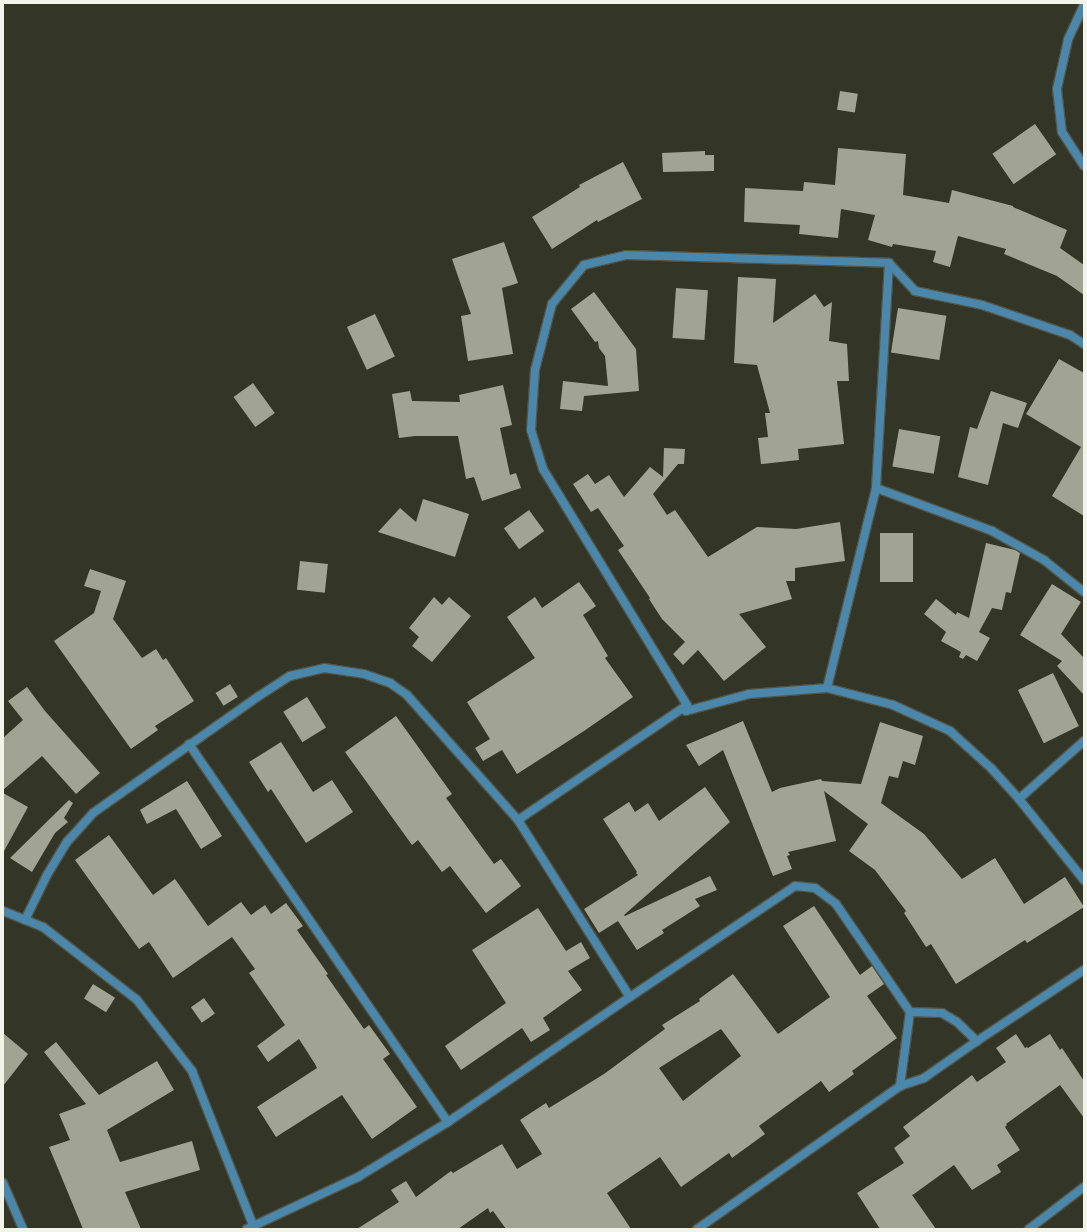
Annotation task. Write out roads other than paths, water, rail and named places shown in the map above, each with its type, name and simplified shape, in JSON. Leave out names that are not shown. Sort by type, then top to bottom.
[{"type":"street","points":[[1084,5],[1068,40],[1057,89],[1062,132],[1084,166]]},
{"type":"street","points":[[1084,344],[1070,335],[982,305],[915,291],[889,263],[626,255],[584,265],[552,304],[535,370],[531,430],[543,469],[687,705],[686,711],[749,694],[827,688],[893,705],[950,731],[990,768],[1018,799],[1084,880]]},
{"type":"street","points":[[827,688],[876,488],[889,263]]},
{"type":"street","points":[[876,488],[992,531],[1044,560],[1084,592]]},
{"type":"street","points":[[25,920],[47,875],[67,842],[93,813],[189,744],[290,676],[324,668],[364,674],[390,682],[407,695],[518,820],[630,997]]},
{"type":"street","points":[[518,820],[687,705]]},
{"type":"street","points":[[1018,799],[1084,741]]},
{"type":"street","points":[[189,744],[448,1122]]},
{"type":"street","points":[[3,911],[43,927],[137,1000],[192,1071],[250,1227],[358,1177],[448,1122],[795,886],[815,888],[836,904],[910,1012],[900,1086]]},
{"type":"street","points":[[697,1229],[900,1086],[924,1078],[1084,970]]},
{"type":"street","points":[[910,1012],[942,1014],[957,1022],[977,1041]]},
{"type":"street","points":[[3,1183],[10,1195],[23,1229]]},
{"type":"street","points":[[1029,1229],[1084,1188]]}]
